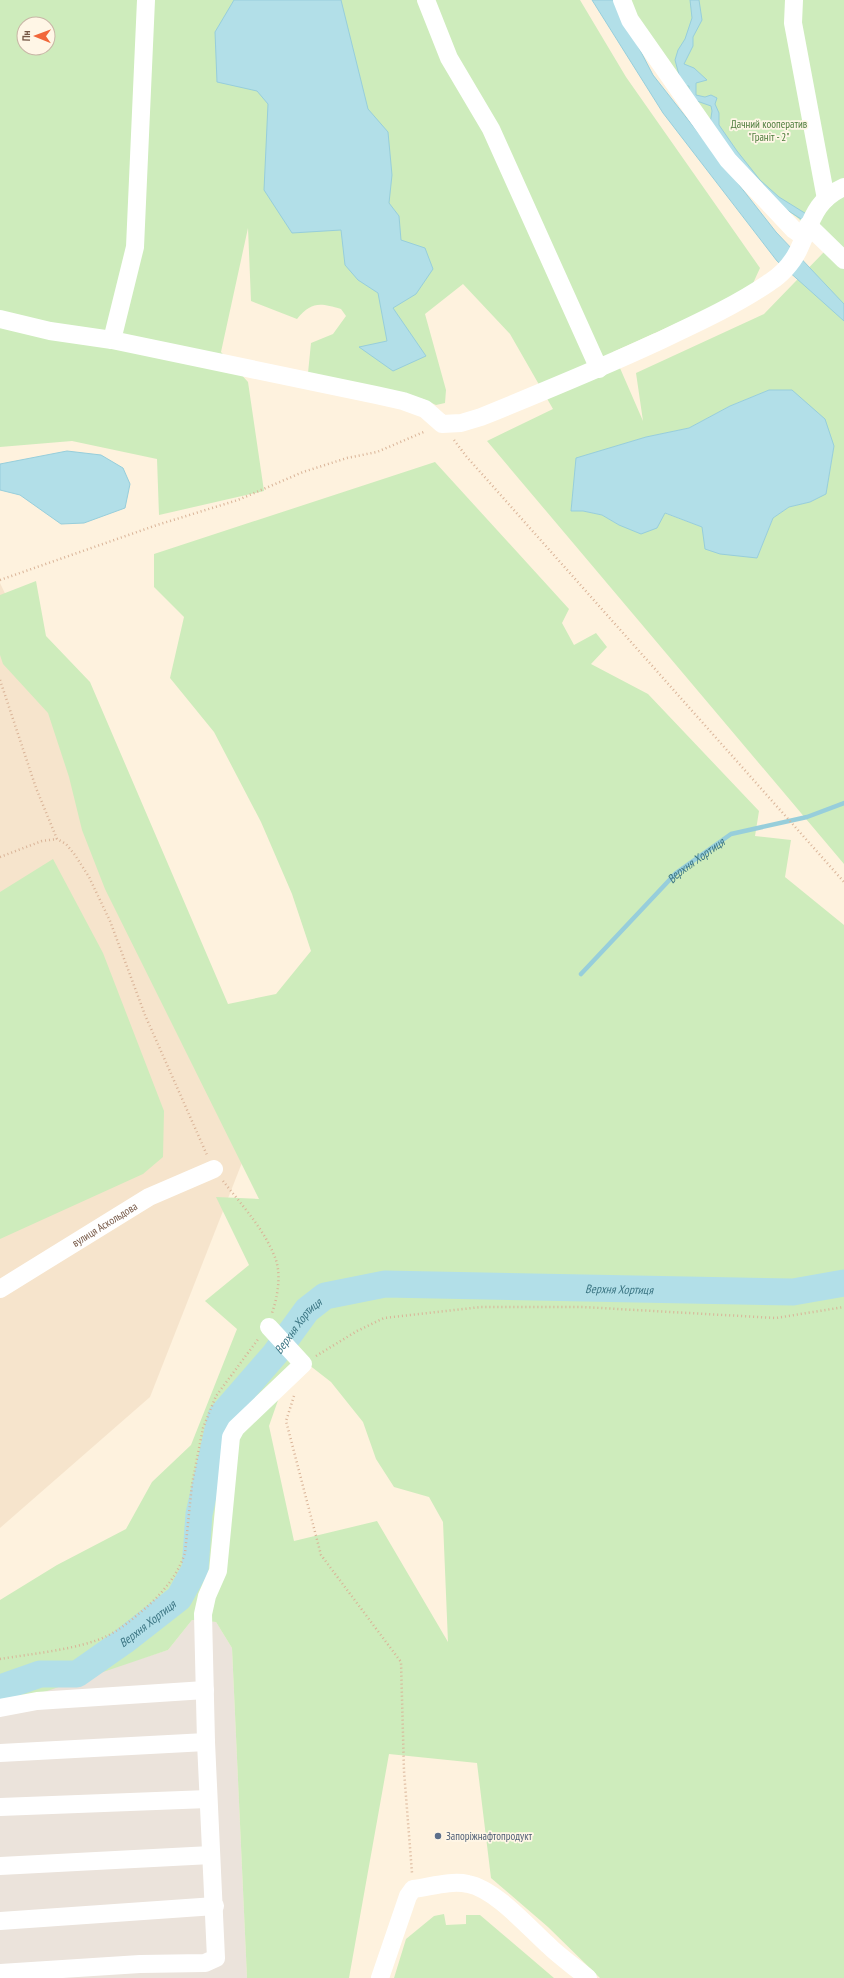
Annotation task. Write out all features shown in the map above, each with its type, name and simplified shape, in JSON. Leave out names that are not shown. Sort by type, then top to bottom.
[{"type":"street","points":[[112,340],[134,247],[146,0]]},
{"type":"street","points":[[426,0],[449,58],[490,129],[599,368]]},
{"type":"street","points":[[622,0],[630,20],[728,160],[794,230],[806,231],[844,260]]},
{"type":"street","points":[[794,0],[794,23],[826,199]]},
{"type":"street","points":[[0,319],[50,331],[112,340],[403,401],[425,409],[442,424],[461,423],[481,417],[599,368],[706,319],[770,282],[784,270],[797,252],[815,209],[835,191],[844,186]]},
{"type":"street","name":"вулиця Аскольдова","points":[[0,1289],[149,1198],[214,1169]]},
{"type":"street","points":[[0,1973],[140,1964],[205,1963],[216,1958],[215,1906],[208,1799],[203,1614],[207,1596],[218,1571],[231,1437],[236,1428],[303,1364],[268,1327]]},
{"type":"street","points":[[0,1708],[37,1701],[205,1690]]},
{"type":"street","points":[[0,1753],[206,1742]]},
{"type":"street","points":[[0,1807],[208,1799]]},
{"type":"street","points":[[0,1866],[211,1855]]},
{"type":"street","points":[[380,1978],[404,1904],[413,1889],[454,1884],[469,1884],[504,1904],[549,1947],[588,1978]]},
{"type":"street","points":[[0,1921],[215,1906]]},
{"type":"path","points":[[0,580],[157,525],[238,500],[303,472],[347,458],[377,452],[442,424],[466,456],[844,882]]},
{"type":"path","points":[[0,680],[36,788],[57,838],[66,844],[89,877],[107,914],[145,1015],[214,1169],[263,1233],[275,1256],[278,1282],[277,1296],[268,1327],[216,1396],[203,1428],[197,1451],[185,1553],[180,1569],[158,1596],[130,1622],[107,1636],[80,1645],[0,1659]]},
{"type":"path","points":[[0,857],[42,841],[57,838]]},
{"type":"path","points":[[303,1364],[357,1331],[384,1318],[481,1307],[583,1307],[776,1318],[844,1307]]},
{"type":"path","points":[[295,1392],[286,1421],[321,1555],[401,1662],[404,1771],[413,1889]]},
{"type":"shaded area","points":[[0,583],[258,1122],[150,1397],[0,1528]]},
{"type":"shaded area","points":[[192,1620],[216,1622],[232,1648],[247,1978],[0,1978],[0,1704],[168,1650]]},
{"type":"green space","name":"Дачний кооператив \"Граніт - 2\"","points":[[0,0],[580,0],[626,77],[760,268],[750,290],[613,352],[643,421],[636,373],[764,314],[824,252],[799,219],[752,183],[635,16],[628,0],[844,0],[844,864],[487,441],[553,409],[510,334],[463,284],[425,314],[446,390],[445,403],[436,405],[423,399],[308,373],[311,343],[333,334],[346,316],[341,309],[317,305],[307,309],[297,319],[251,301],[248,228],[221,352],[248,382],[264,491],[159,515],[157,459],[72,441],[0,447]],"holes":[[[769,390],[834,446],[826,493],[810,502],[789,507],[773,518],[757,558],[702,527],[664,513],[657,528],[619,525],[602,515],[571,510],[577,458],[646,437],[689,428],[730,406]]]},
{"type":"green space","points":[[435,462],[569,609],[562,623],[574,645],[596,633],[607,647],[591,664],[648,694],[759,811],[755,836],[791,840],[785,877],[844,925],[844,1978],[600,1978],[548,1927],[491,1878],[477,1763],[389,1754],[349,1978],[247,1978],[232,1648],[216,1622],[192,1620],[168,1650],[47,1691],[0,1704],[0,1600],[57,1565],[126,1529],[152,1482],[191,1445],[237,1329],[205,1301],[249,1265],[216,1197],[259,1199],[105,889],[82,830],[69,777],[48,713],[3,664],[0,655],[0,595],[36,581],[46,636],[90,682],[228,1004],[276,994],[311,951],[292,894],[261,822],[214,732],[170,678],[184,617],[154,587],[154,554]],"holes":[[[304,1361],[331,1382],[363,1422],[376,1459],[394,1487],[429,1497],[443,1522],[448,1642],[377,1521],[294,1541],[269,1426],[283,1386]]]},
{"type":"green space","points":[[53,859],[103,953],[164,1111],[163,1157],[143,1174],[0,1239],[0,892]]},
{"type":"green space","points":[[444,1914],[446,1925],[466,1924],[466,1915],[480,1915],[554,1978],[394,1978],[406,1939],[434,1916]]},
{"type":"water","points":[[234,0],[341,0],[368,109],[388,132],[392,175],[389,203],[399,216],[401,240],[425,248],[433,269],[416,294],[393,308],[426,356],[393,371],[359,347],[387,341],[378,293],[358,280],[345,265],[341,230],[292,233],[264,190],[268,104],[257,91],[217,82],[215,32]]},
{"type":"water","points":[[592,0],[614,0],[653,75],[776,232],[844,304],[844,321],[777,261],[663,113]]},
{"type":"water","points":[[690,0],[699,0],[702,20],[693,37],[693,46],[684,64],[694,68],[707,80],[696,83],[696,95],[705,97],[711,95],[717,98],[715,104],[719,113],[719,125],[737,151],[760,180],[779,197],[808,215],[804,221],[781,206],[752,183],[710,124],[712,111],[711,106],[694,100],[689,91],[689,86],[682,86],[675,60],[678,50],[685,39],[692,18]]},
{"type":"water","points":[[769,390],[792,390],[825,419],[834,446],[826,494],[810,502],[789,507],[773,518],[757,558],[720,554],[705,549],[702,527],[665,513],[657,528],[641,534],[619,525],[602,515],[583,511],[571,511],[576,458],[646,437],[689,428],[730,406]]},
{"type":"water","points":[[67,451],[101,455],[123,468],[130,484],[125,508],[84,523],[61,524],[20,495],[0,490],[0,464]]},
{"type":"waterway","name":"Верхня Хортиця","points":[[581,974],[676,873],[731,834],[807,817],[844,803]]},
{"type":"waterway","name":"Верхня Хортиця","points":[[0,1688],[40,1674],[77,1674],[124,1641],[179,1598],[195,1569],[199,1514],[221,1416],[275,1354],[307,1310],[325,1296],[385,1284],[793,1292],[844,1283]]},
{"type":"place","name":"Запоріжнафтопродукт","points":[[438,1836]]}]
